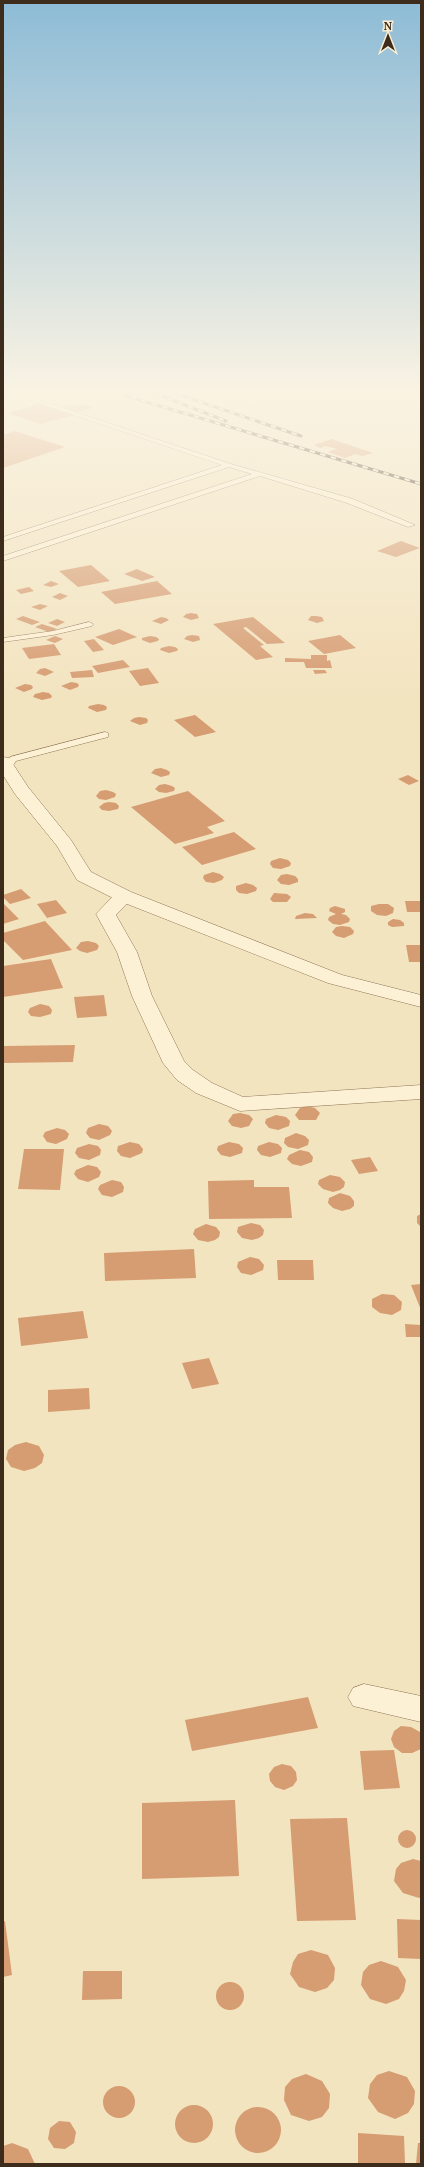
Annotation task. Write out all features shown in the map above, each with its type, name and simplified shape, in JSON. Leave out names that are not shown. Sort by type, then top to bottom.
[{"type":"street","points":[[5,765],[21,790],[65,844],[84,876],[124,896],[335,979],[421,1001]]},
{"type":"street","points":[[124,896],[106,914],[128,952],[142,996],[174,1062],[185,1075],[204,1088],[240,1104],[421,1092]]},
{"type":"street","points":[[364,1697],[421,1709]]},
{"type":"lane","points":[[3,539],[137,495]]},
{"type":"lane","points":[[3,559],[196,495]]},
{"type":"lane","points":[[330,495],[350,501],[411,525]]},
{"type":"lane","points":[[3,640],[53,633],[88,624]]},
{"type":"lane","points":[[5,765],[13,759],[105,735]]},
{"type":"building","points":[[401,541],[420,548],[396,557],[377,551]]},
{"type":"building","points":[[91,565],[110,581],[78,587],[59,571]]},
{"type":"building","points":[[137,569],[155,577],[142,581],[124,574]]},
{"type":"building","points":[[51,581],[59,584],[51,587],[43,585]]},
{"type":"building","points":[[157,581],[172,594],[115,604],[101,592]]},
{"type":"building","points":[[29,587],[34,591],[21,594],[16,590]]},
{"type":"building","points":[[60,593],[68,596],[60,600],[52,597]]},
{"type":"building","points":[[40,604],[48,606],[40,610],[31,607]]},
{"type":"building","points":[[186,614],[197,614],[199,618],[191,620],[183,617]]},
{"type":"building","points":[[23,616],[40,622],[32,625],[16,619]]},
{"type":"building","points":[[311,616],[322,617],[324,621],[317,623],[308,620]]},
{"type":"building","points":[[161,617],[169,620],[161,624],[152,621]]},
{"type":"building","points":[[253,617],[285,643],[267,644],[246,627],[243,628],[264,645],[260,646],[273,657],[256,660],[213,624]]},
{"type":"building","points":[[57,619],[65,622],[57,626],[48,623]]},
{"type":"building","points":[[42,624],[57,629],[49,632],[35,627]]},
{"type":"building","points":[[119,629],[137,637],[113,645],[95,637]]},
{"type":"building","points":[[340,635],[356,648],[324,654],[308,641]]},
{"type":"building","points":[[55,636],[63,639],[55,643],[46,640]]},
{"type":"building","points":[[150,636],[159,639],[158,641],[150,643],[142,640],[142,638]]},
{"type":"building","points":[[187,636],[199,636],[200,640],[193,642],[184,639]]},
{"type":"building","points":[[94,639],[104,650],[93,652],[84,641]]},
{"type":"building","points":[[54,644],[61,655],[29,659],[22,648]]},
{"type":"building","points":[[169,646],[178,649],[177,651],[169,653],[160,650],[161,648]]},
{"type":"building","points":[[311,655],[327,655],[327,661],[330,660],[332,668],[306,668],[304,662],[285,662],[285,658],[311,659]]},
{"type":"building","points":[[123,660],[130,667],[98,673],[92,666]]},
{"type":"building","points":[[45,668],[54,672],[45,676],[36,673],[40,669]]},
{"type":"building","points":[[148,668],[159,683],[140,686],[129,671]]},
{"type":"building","points":[[92,670],[94,677],[72,678],[70,672]]},
{"type":"building","points":[[313,670],[325,670],[327,673],[315,674]]},
{"type":"building","points":[[71,682],[77,683],[79,685],[78,687],[70,690],[61,686]]},
{"type":"building","points":[[25,684],[31,685],[33,687],[32,689],[24,692],[15,688]]},
{"type":"building","points":[[43,692],[49,693],[52,696],[51,698],[42,700],[33,697],[35,694]]},
{"type":"building","points":[[98,704],[107,707],[106,710],[97,712],[88,708],[89,706]]},
{"type":"building","points":[[195,715],[216,732],[195,737],[174,720]]},
{"type":"building","points":[[139,717],[146,718],[148,720],[147,723],[140,725],[130,721]]},
{"type":"building","points":[[161,768],[170,772],[169,775],[161,777],[151,773],[155,769]]},
{"type":"building","points":[[408,775],[419,781],[409,785],[398,779]]},
{"type":"building","points":[[165,784],[175,788],[174,791],[166,793],[159,792],[155,789],[159,785]]},
{"type":"building","points":[[106,790],[116,794],[115,797],[106,800],[99,799],[96,796],[100,791]]},
{"type":"building","points":[[188,791],[225,821],[207,827],[214,833],[175,844],[131,807]]},
{"type":"building","points":[[104,803],[116,803],[119,806],[118,809],[109,811],[102,810],[99,807]]},
{"type":"building","points":[[234,832],[256,849],[202,865],[182,847]]},
{"type":"building","points":[[280,858],[288,860],[291,863],[290,866],[281,869],[273,868],[270,864],[271,861]]},
{"type":"building","points":[[213,872],[224,877],[222,880],[214,883],[206,882],[203,878],[204,875]]},
{"type":"building","points":[[287,874],[295,876],[298,879],[298,882],[289,885],[281,884],[277,880],[281,875]]},
{"type":"building","points":[[246,883],[257,888],[256,891],[247,894],[239,893],[236,890],[236,886]]},
{"type":"building","points":[[21,889],[31,898],[10,904],[3,897],[3,895]]},
{"type":"building","points":[[274,893],[287,894],[291,897],[287,902],[273,902],[270,899]]},
{"type":"building","points":[[56,900],[67,913],[47,918],[37,904]]},
{"type":"building","points":[[405,901],[421,901],[421,912],[407,912]]},
{"type":"building","points":[[3,903],[19,919],[3,924]]},
{"type":"building","points":[[388,904],[394,908],[393,913],[386,916],[377,915],[371,911],[371,906]]},
{"type":"building","points":[[335,906],[345,909],[345,912],[341,914],[346,915],[350,919],[349,922],[340,925],[333,924],[328,920],[329,917],[336,914],[329,911],[330,908]]},
{"type":"building","points":[[305,913],[313,914],[317,918],[295,919],[296,916]]},
{"type":"building","points":[[393,919],[400,920],[404,923],[404,926],[392,927],[388,925],[388,922]]},
{"type":"building","points":[[45,921],[72,950],[23,960],[3,940],[3,933]]},
{"type":"building","points":[[336,927],[350,927],[354,931],[353,934],[344,938],[336,936],[332,932]]},
{"type":"building","points":[[88,941],[96,943],[99,946],[97,950],[87,953],[76,948],[81,942]]},
{"type":"building","points":[[406,945],[421,945],[421,962],[409,962]]},
{"type":"building","points":[[51,959],[63,988],[3,997],[3,966]]},
{"type":"building","points":[[104,995],[107,1016],[77,1018],[74,997]]},
{"type":"building","points":[[40,1004],[49,1006],[52,1010],[51,1014],[40,1017],[31,1016],[28,1012],[30,1008]]},
{"type":"building","points":[[75,1045],[73,1062],[3,1063],[3,1046]]},
{"type":"building","points":[[307,1106],[315,1108],[320,1113],[316,1120],[299,1120],[295,1115],[300,1108]]},
{"type":"building","points":[[240,1113],[249,1115],[253,1119],[249,1126],[241,1128],[232,1126],[228,1121],[233,1114]]},
{"type":"building","points":[[276,1115],[286,1117],[290,1121],[289,1126],[278,1130],[269,1128],[265,1123],[266,1119]]},
{"type":"building","points":[[99,1124],[108,1126],[112,1131],[110,1135],[99,1140],[90,1138],[86,1133],[88,1128]]},
{"type":"building","points":[[57,1128],[65,1130],[69,1134],[67,1139],[56,1144],[47,1142],[43,1136],[45,1132]]},
{"type":"building","points":[[296,1133],[305,1136],[309,1140],[308,1145],[298,1149],[288,1147],[284,1143],[285,1138]]},
{"type":"building","points":[[130,1142],[139,1144],[143,1149],[142,1153],[130,1158],[121,1156],[117,1151],[118,1146]]},
{"type":"building","points":[[229,1142],[239,1144],[243,1148],[242,1153],[230,1157],[221,1155],[217,1150],[218,1146]]},
{"type":"building","points":[[269,1142],[278,1144],[282,1148],[281,1153],[270,1157],[261,1155],[257,1150],[258,1146]]},
{"type":"building","points":[[89,1144],[98,1146],[101,1150],[100,1155],[89,1160],[79,1158],[75,1153],[77,1148]]},
{"type":"building","points":[[24,1149],[64,1149],[60,1190],[18,1189]]},
{"type":"building","points":[[300,1150],[309,1152],[313,1157],[312,1162],[301,1166],[292,1164],[287,1159],[289,1155]]},
{"type":"building","points":[[370,1157],[378,1171],[359,1174],[351,1160]]},
{"type":"building","points":[[88,1165],[97,1167],[101,1172],[99,1177],[88,1182],[78,1179],[74,1174],[76,1170]]},
{"type":"building","points":[[330,1175],[340,1177],[345,1182],[344,1187],[333,1192],[323,1189],[318,1184],[319,1180]]},
{"type":"building","points":[[112,1180],[121,1182],[124,1187],[123,1192],[112,1197],[102,1195],[98,1189],[100,1185]]},
{"type":"building","points":[[254,1180],[254,1187],[289,1187],[292,1218],[209,1219],[208,1181]]},
{"type":"building","points":[[340,1193],[350,1196],[354,1201],[354,1206],[350,1209],[342,1211],[333,1208],[328,1203],[329,1198]]},
{"type":"building","points":[[421,1214],[421,1227],[417,1223],[417,1216]]},
{"type":"building","points":[[251,1223],[260,1225],[264,1230],[263,1235],[252,1240],[242,1238],[237,1232],[238,1227]]},
{"type":"building","points":[[206,1224],[216,1227],[220,1232],[219,1237],[208,1242],[198,1240],[193,1234],[195,1229]]},
{"type":"building","points":[[194,1249],[196,1278],[105,1281],[104,1253]]},
{"type":"building","points":[[250,1257],[259,1259],[264,1265],[263,1270],[251,1275],[241,1273],[237,1267],[238,1262]]},
{"type":"building","points":[[277,1260],[313,1260],[314,1280],[278,1280]]},
{"type":"building","points":[[421,1284],[421,1310],[411,1285]]},
{"type":"building","points":[[382,1294],[394,1295],[402,1302],[401,1310],[392,1315],[380,1313],[372,1307],[372,1299]]},
{"type":"building","points":[[83,1311],[88,1338],[21,1346],[18,1318]]},
{"type":"building","points":[[405,1324],[421,1325],[421,1337],[406,1337]]},
{"type":"building","points":[[209,1358],[219,1384],[192,1389],[182,1363]]},
{"type":"building","points":[[89,1388],[90,1409],[48,1412],[48,1390]]},
{"type":"building","points":[[26,1442],[39,1446],[44,1455],[42,1463],[35,1468],[24,1471],[11,1467],[6,1459],[8,1450],[15,1445]]},
{"type":"building","points":[[308,1697],[318,1728],[192,1751],[185,1720]]},
{"type":"building","points":[[401,1726],[411,1727],[420,1732],[421,1749],[412,1753],[402,1753],[394,1747],[391,1739],[394,1731]]},
{"type":"building","points":[[394,1750],[400,1788],[364,1790],[360,1751]]},
{"type":"building","points":[[282,1764],[291,1766],[296,1772],[297,1780],[293,1786],[284,1790],[275,1787],[270,1781],[269,1774],[274,1767]]},
{"type":"building","points":[[235,1800],[239,1876],[142,1879],[142,1803]]},
{"type":"building","points":[[347,1818],[356,1920],[297,1921],[290,1819]]},
{"type":"building","points":[[407,1830],[413,1833],[416,1839],[413,1845],[407,1848],[401,1845],[398,1839],[401,1833]]},
{"type":"building","points":[[413,1859],[421,1861],[421,1897],[419,1898],[403,1893],[394,1881],[396,1869],[401,1863]]},
{"type":"building","points":[[397,1919],[421,1920],[421,1959],[398,1958]]},
{"type":"building","points":[[5,1921],[12,1975],[3,1977],[3,1922]]},
{"type":"building","points":[[311,1950],[328,1955],[335,1968],[334,1980],[327,1988],[315,1992],[299,1987],[290,1974],[293,1962],[298,1954]]},
{"type":"building","points":[[381,1961],[398,1967],[406,1980],[404,1991],[399,1999],[386,2004],[370,1999],[361,1985],[363,1972],[369,1965]]},
{"type":"building","points":[[83,1971],[122,1971],[122,1999],[82,2000]]},
{"type":"building","points":[[230,1982],[240,1986],[244,1996],[240,2006],[230,2010],[220,2006],[216,1996],[220,1986]]},
{"type":"building","points":[[389,2071],[407,2077],[415,2091],[414,2104],[408,2113],[395,2119],[378,2112],[368,2098],[370,2084],[377,2075]]},
{"type":"building","points":[[306,2074],[322,2081],[330,2094],[329,2108],[322,2117],[309,2121],[291,2115],[284,2100],[285,2087],[292,2079]]},
{"type":"building","points":[[116,2086],[122,2086],[132,2093],[135,2102],[134,2108],[128,2115],[122,2118],[116,2118],[106,2111],[103,2105],[103,2099],[110,2089]]},
{"type":"building","points":[[190,2105],[198,2105],[208,2110],[212,2117],[212,2131],[208,2138],[198,2143],[190,2143],[180,2138],[178,2135],[175,2128],[175,2120],[180,2110],[183,2108]]},
{"type":"building","points":[[263,2107],[275,2113],[280,2121],[280,2139],[275,2147],[267,2152],[253,2153],[241,2147],[236,2139],[235,2125],[241,2113],[249,2108]]},
{"type":"building","points":[[59,2121],[70,2122],[76,2132],[74,2143],[65,2149],[54,2148],[48,2139],[50,2128]]},
{"type":"building","points":[[358,2133],[404,2136],[405,2164],[358,2164]]},
{"type":"building","points":[[12,2143],[28,2149],[35,2164],[3,2164],[3,2146]]},
{"type":"building","points":[[418,2143],[421,2143],[421,2164],[416,2164]]}]
